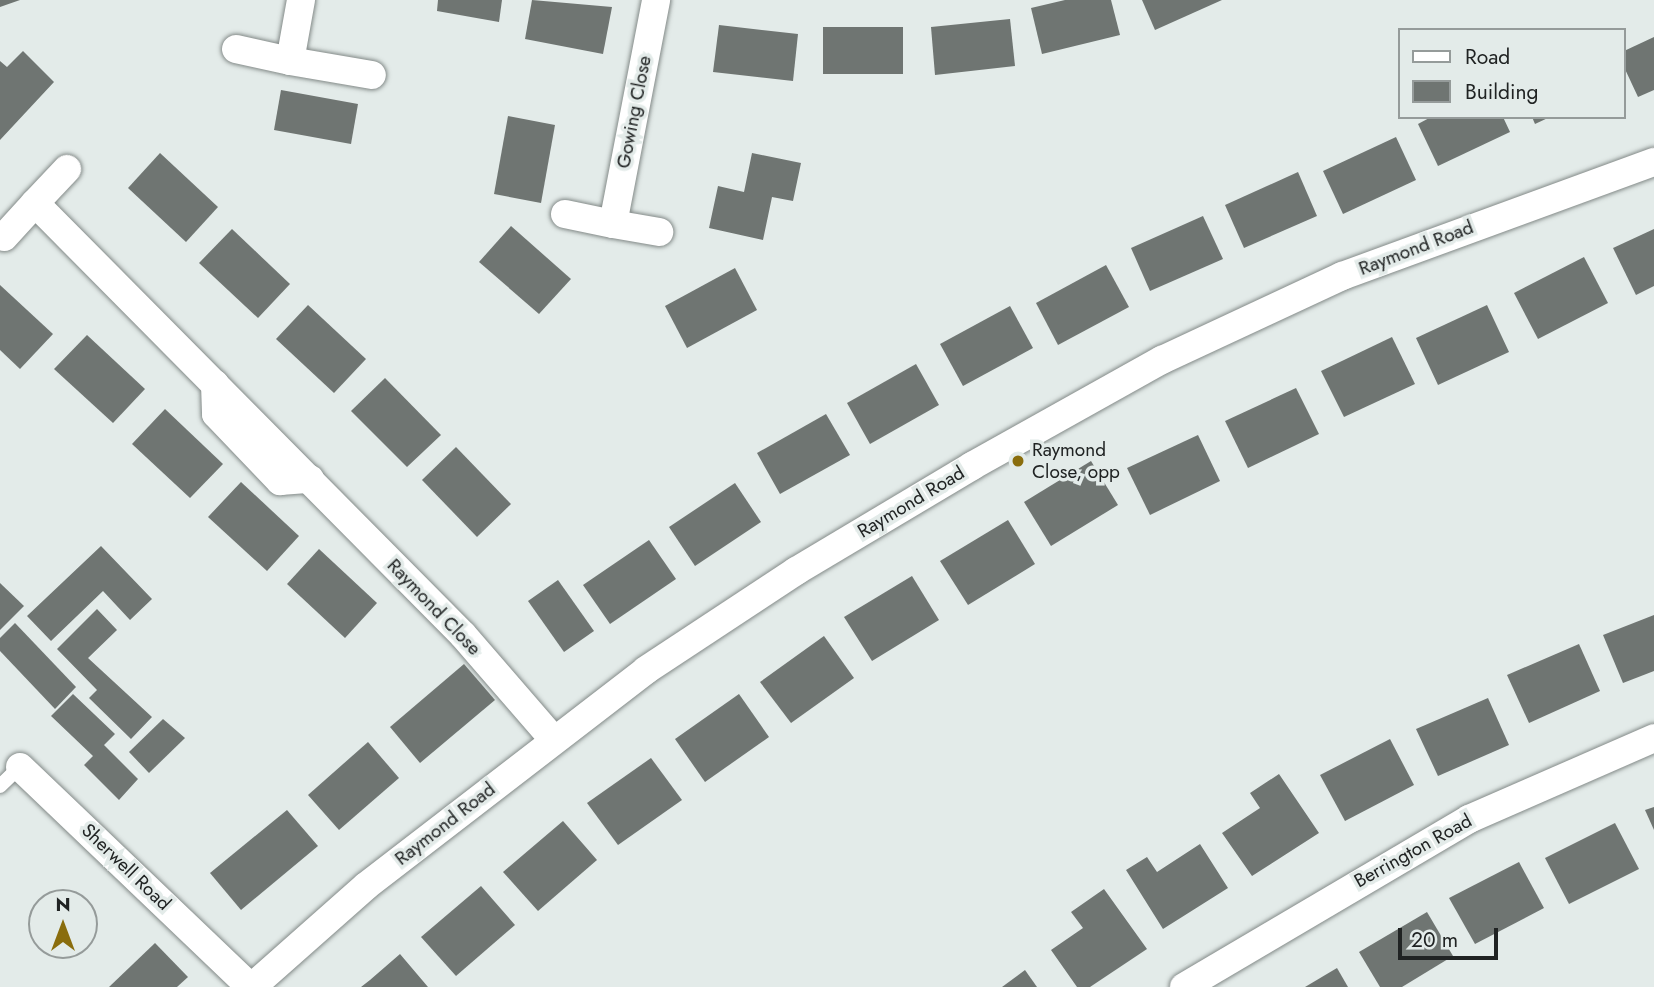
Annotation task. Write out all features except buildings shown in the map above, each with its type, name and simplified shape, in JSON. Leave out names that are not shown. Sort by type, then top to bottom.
[{"type":"street","points":[[290,61],[300,0]]},
{"type":"street","name":"Gowing Close","points":[[613,225],[656,0]]},
{"type":"street","points":[[236,50],[372,75]]},
{"type":"street","name":"Raymond Road","points":[[251,987],[366,886],[553,740],[646,670],[796,571],[1162,360],[1342,276],[1654,162]]},
{"type":"street","points":[[4,237],[67,169]]},
{"type":"street","name":"Raymond Close","points":[[36,203],[215,384],[216,414],[280,481],[310,479],[463,635],[553,740]]},
{"type":"street","points":[[565,214],[659,232]]},
{"type":"street","name":"Berrington Road","points":[[1184,987],[1318,904],[1469,819],[1654,738]]},
{"type":"street","name":"Sherwell Road","points":[[10,776],[251,987]]},
{"type":"place","name":"Raymond Close, opp","points":[[1018,461]]}]
